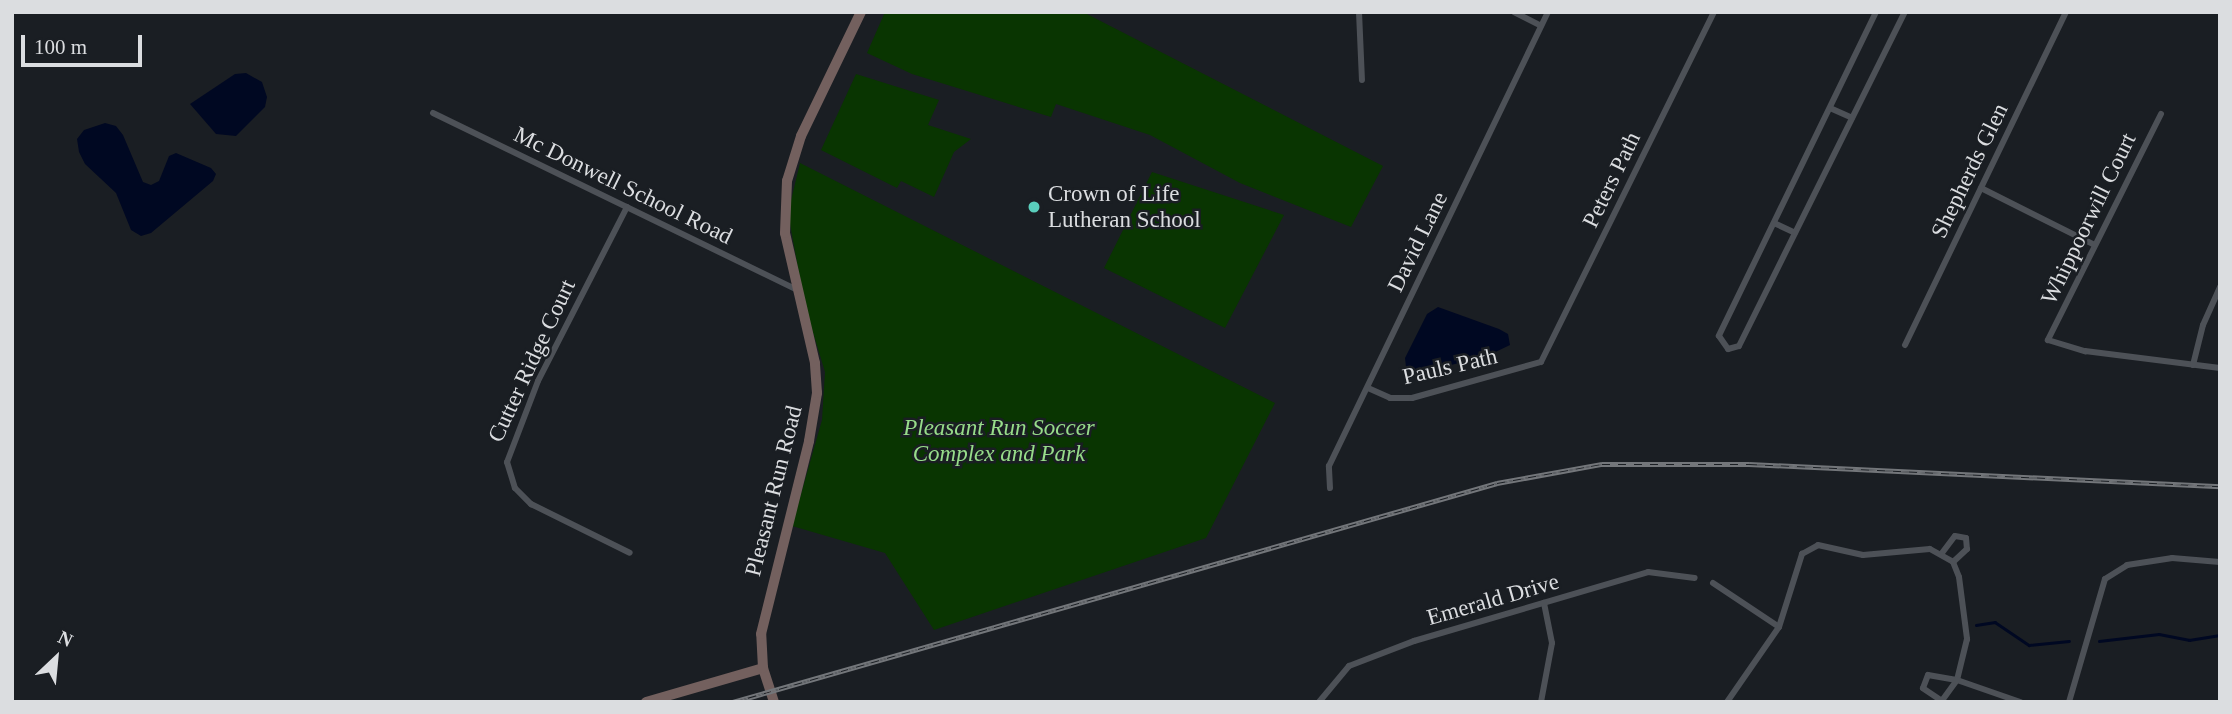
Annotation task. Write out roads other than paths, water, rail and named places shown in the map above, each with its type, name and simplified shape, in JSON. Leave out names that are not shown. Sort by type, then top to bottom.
[{"type":"main road","name":"Pleasant Run Road","points":[[774,702],[763,668],[764,614],[809,441],[817,393],[815,363],[785,233],[787,181],[804,129],[861,12]]},
{"type":"main road","points":[[646,702],[763,668]]},
{"type":"street","points":[[1359,12],[1362,80]]},
{"type":"street","points":[[1514,12],[1541,26]]},
{"type":"street","name":"David Lane","points":[[1330,488],[1329,466],[1548,12]]},
{"type":"street","name":"Peters Path","points":[[1541,362],[1714,12]]},
{"type":"street","points":[[1876,12],[1719,336],[1728,349],[1739,346],[1905,12]]},
{"type":"street","name":"Shepherds Glen","points":[[1905,345],[2066,12]]},
{"type":"street","points":[[1830,108],[1852,118]]},
{"type":"street","name":"Mc Donwell School Road","points":[[433,113],[798,290]]},
{"type":"street","name":"Whippoorwill Court","points":[[2161,114],[2048,340],[2085,351],[2193,365]]},
{"type":"street","points":[[1981,188],[2095,245]]},
{"type":"street","name":"Cutter Ridge Court","points":[[627,207],[538,381],[507,462],[515,488],[531,504],[630,553]]},
{"type":"street","points":[[1773,223],[1795,233]]},
{"type":"street","points":[[2220,287],[2203,325],[2193,365],[2220,368]]},
{"type":"street","name":"Pauls Path","points":[[1367,388],[1390,398],[1412,398],[1541,362]]},
{"type":"street","points":[[1942,553],[1955,536],[1966,538],[1967,549],[1953,562]]},
{"type":"street","points":[[1727,702],[1779,627],[1796,569],[1812,545],[1863,555],[1921,548],[1942,553],[1953,562],[1959,577],[1967,639],[1956,680],[1941,701],[1926,692],[1924,678],[1933,674],[1956,680],[2020,702]]},
{"type":"street","points":[[2069,702],[2105,579],[2127,565],[2172,558],[2220,562]]},
{"type":"street","name":"Emerald Drive","points":[[1319,702],[1340,672],[1366,657],[1648,572],[1695,578]]},
{"type":"street","points":[[1713,583],[1779,627]]},
{"type":"street","points":[[1541,702],[1552,643],[1544,603]]},
{"type":"water","points":[[246,73],[262,82],[267,97],[265,107],[236,136],[216,134],[190,104],[235,74]]},
{"type":"water","points":[[105,123],[116,126],[123,135],[143,182],[151,185],[159,181],[169,156],[176,153],[211,168],[216,174],[213,181],[151,233],[141,236],[131,230],[116,193],[85,164],[79,152],[77,139],[84,130]]},
{"type":"water","points":[[1438,307],[1499,329],[1508,334],[1510,345],[1487,356],[1407,376],[1405,358],[1427,314]]},
{"type":"waterway","points":[[1976,625],[1995,622],[2029,645],[2069,641]]},
{"type":"waterway","points":[[2099,641],[2159,634],[2189,640],[2220,635]]},
{"type":"railway","points":[[733,702],[1497,483],[1602,464],[1749,464],[2220,486]]},
{"type":"place","name":"Crown of Life Lutheran School","points":[[1034,207]]},
{"type":"park label","name":"Pleasant Run Soccer Complex and Park","points":[[999,441]]}]
